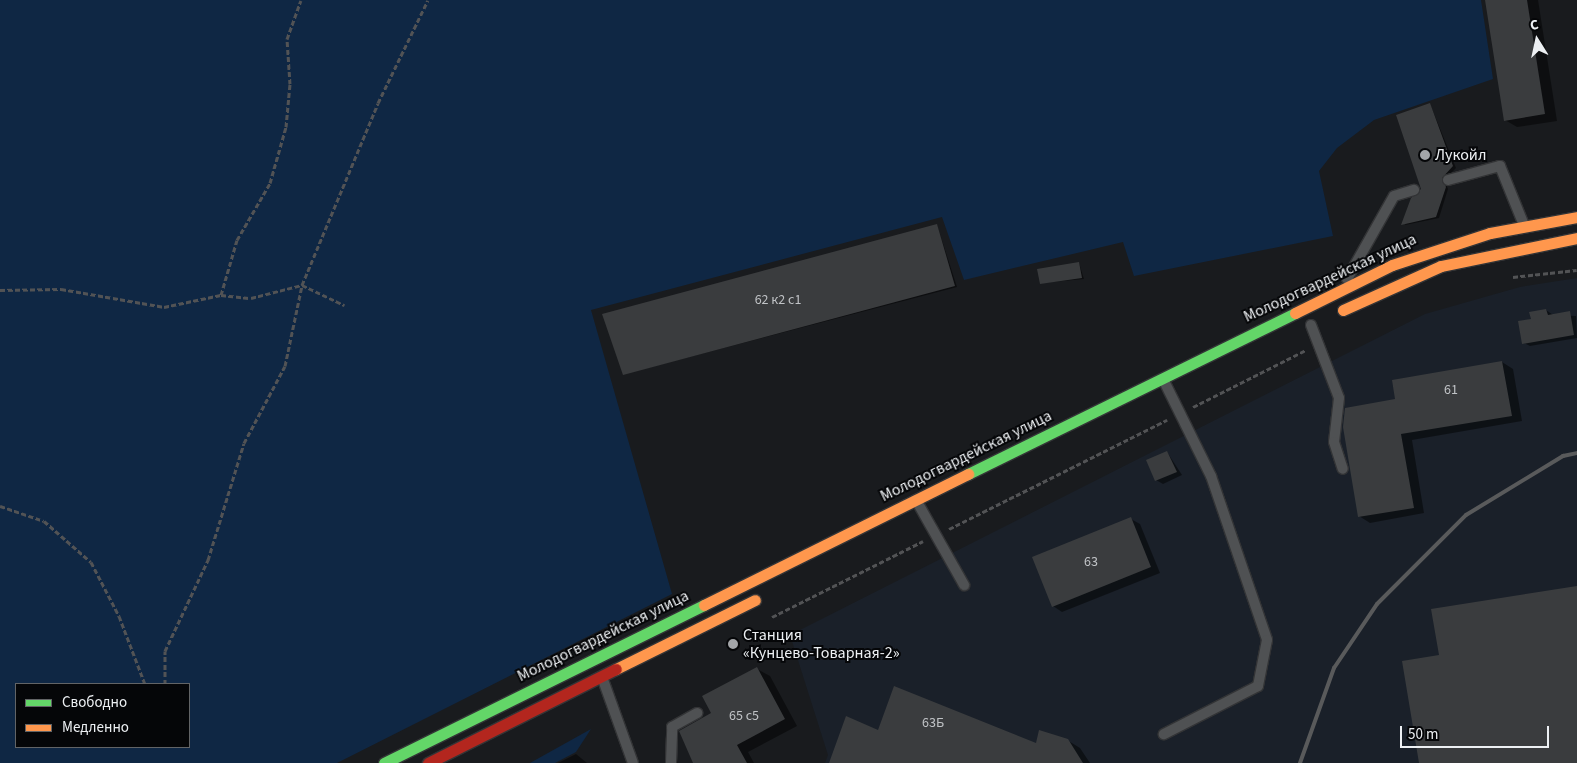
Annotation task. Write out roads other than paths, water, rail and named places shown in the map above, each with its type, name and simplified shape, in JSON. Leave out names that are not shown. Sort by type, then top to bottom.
[{"type":"main road","name":"Молодогвардейская улица","points":[[384,763],[1342,289],[1433,248],[1524,226],[1577,217]]},
{"type":"main road","name":"Молодогвардейская улица","points":[[1316,323],[1441,266],[1577,238]]},
{"type":"main road","points":[[428,763],[764,596]]},
{"type":"lane","points":[[1448,180],[1500,166],[1524,226]]},
{"type":"lane","points":[[1342,289],[1394,196],[1414,190]]},
{"type":"lane","points":[[1316,323],[1320,343],[1339,398],[1334,442],[1343,469]]},
{"type":"lane","points":[[1163,378],[1211,476],[1267,640],[1258,686],[1164,734]]},
{"type":"lane","points":[[916,500],[964,585]]},
{"type":"lane","points":[[593,660],[602,676],[633,763]]},
{"type":"lane","points":[[671,763],[672,727],[697,712]]},
{"type":"railway","points":[[1300,763],[1334,668],[1377,604],[1466,515],[1563,456],[1577,453]]},
{"type":"place","name":"Лукойл","points":[[1425,155]]},
{"type":"place","name":"Станция «Кунцево-Товарная-2»","points":[[733,644]]}]
